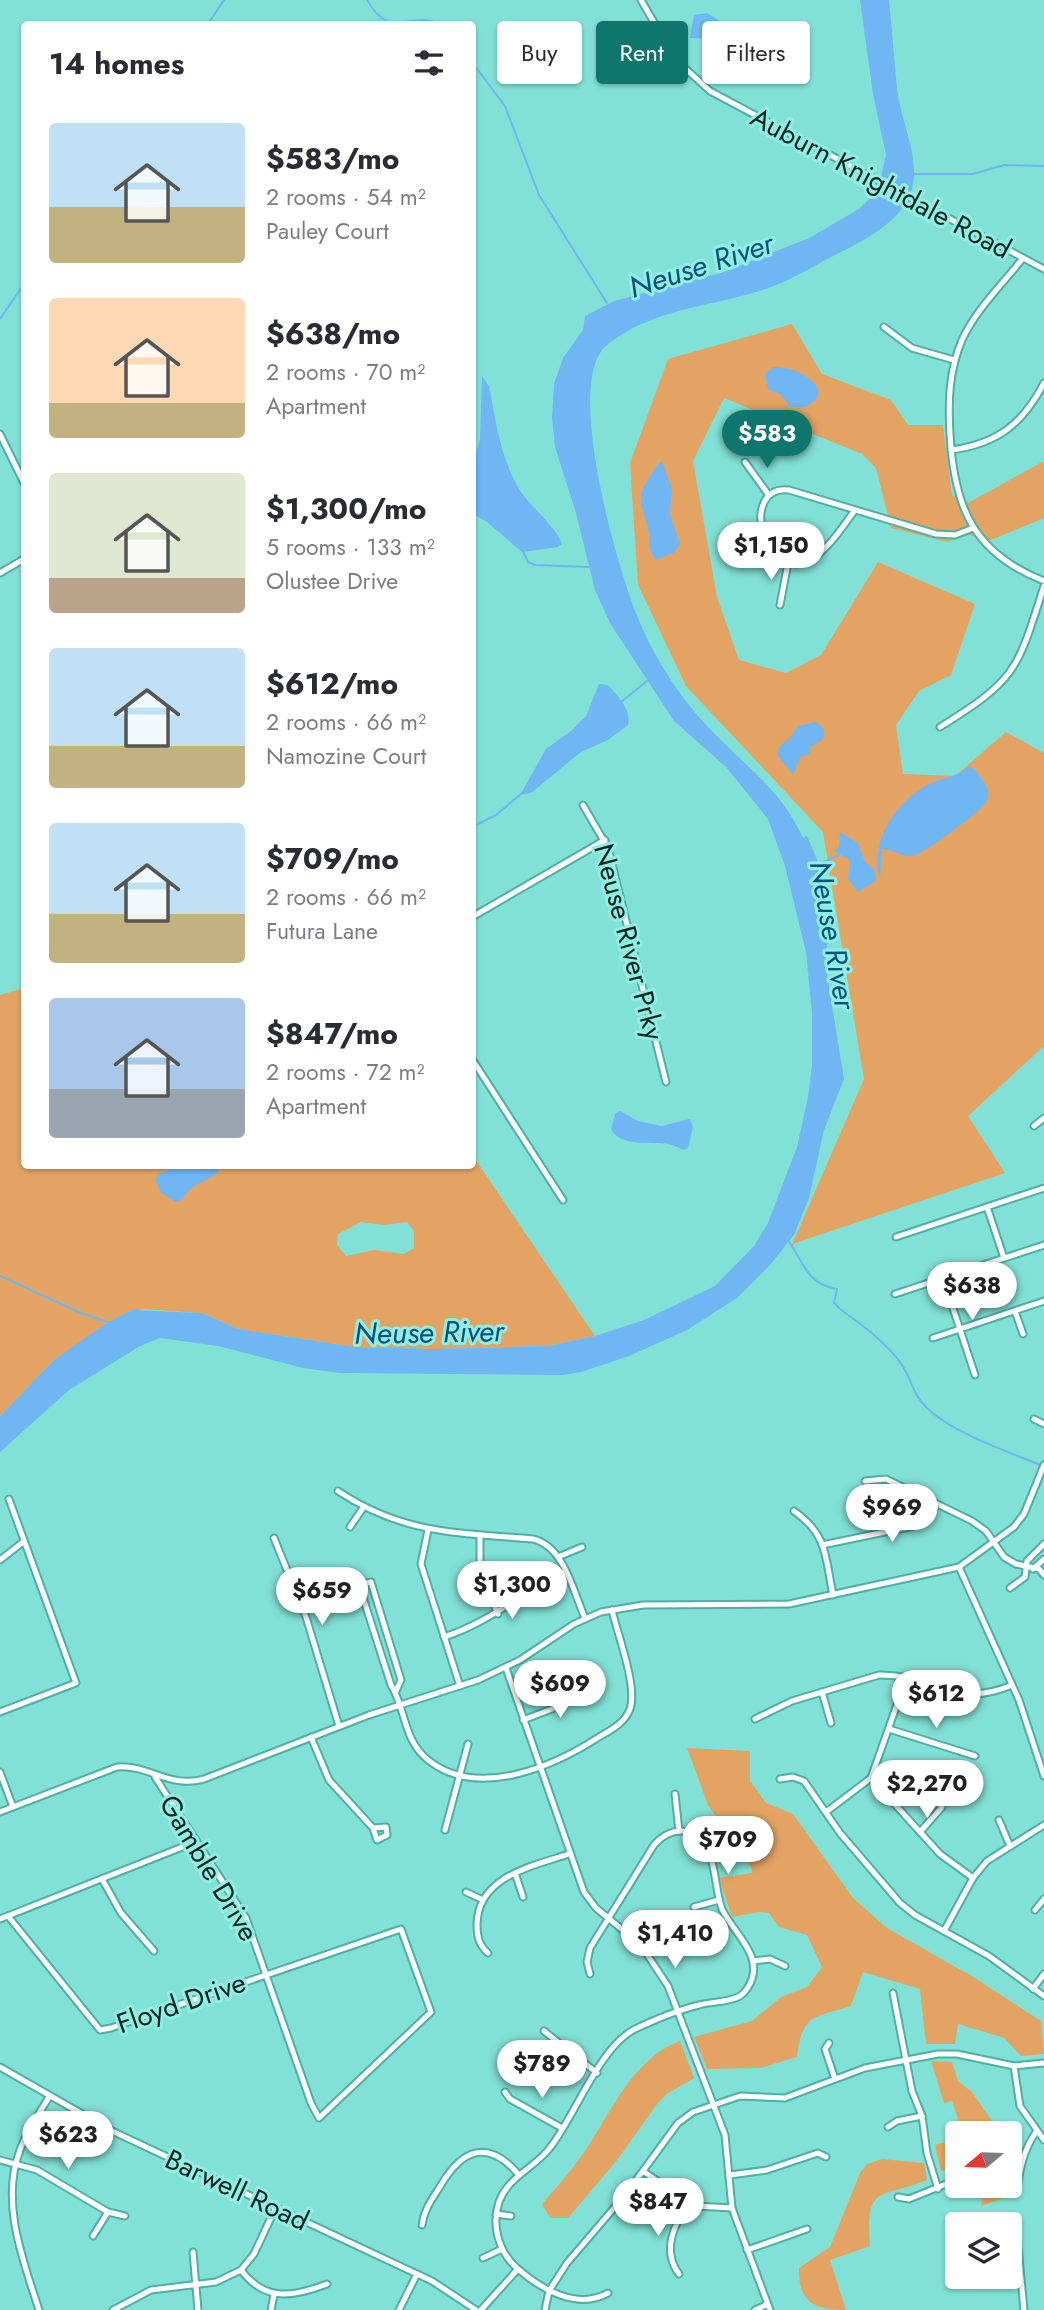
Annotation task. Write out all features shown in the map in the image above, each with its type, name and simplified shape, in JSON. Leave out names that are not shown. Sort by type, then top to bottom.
[{"type":"street","name":"Auburn Knightdale Road","points":[[642,0],[667,47],[700,84],[1044,269]]},
{"type":"street","points":[[940,727],[988,696],[1013,670],[1024,649],[1044,584],[1007,563],[973,528],[956,491],[951,450],[949,398],[954,360],[974,318],[1023,258]]},
{"type":"street","points":[[884,327],[912,348],[954,360]]},
{"type":"street","points":[[951,450],[983,444],[1006,432],[1026,413],[1044,383]]},
{"type":"street","points":[[0,434],[21,477]]},
{"type":"street","points":[[745,462],[768,494]]},
{"type":"street","points":[[855,510],[814,557],[802,563],[788,564],[775,555],[764,538],[761,508],[768,494],[777,489],[789,490],[943,535],[959,534],[973,528]]},
{"type":"street","points":[[0,573],[21,561]]},
{"type":"street","points":[[779,605],[788,564]]},
{"type":"street","name":"Neuse River Prky","points":[[583,805],[605,840],[666,1082]]},
{"type":"street","points":[[476,914],[605,840]]},
{"type":"street","points":[[476,1065],[563,1200]]},
{"type":"street","points":[[1034,1126],[1044,1118]]},
{"type":"street","points":[[896,1237],[1044,1188]]},
{"type":"street","points":[[987,1207],[1004,1258]]},
{"type":"street","points":[[895,1294],[1044,1245]]},
{"type":"street","points":[[943,1278],[975,1375]]},
{"type":"street","points":[[933,1338],[1044,1301]]},
{"type":"street","points":[[1015,1311],[1023,1334]]},
{"type":"street","points":[[1034,1419],[1044,1424]]},
{"type":"street","points":[[0,1812],[117,1768],[133,1768],[179,1781],[199,1780],[339,1726],[506,1668],[585,1618],[612,1609],[643,1605],[778,1605],[959,1567],[1009,1532],[1024,1514],[1044,1465]]},
{"type":"street","points":[[865,1481],[886,1479],[980,1526],[1004,1557],[1039,1569],[1044,1575]]},
{"type":"street","points":[[338,1491],[363,1508],[428,1530],[540,1541],[551,1547],[558,1557],[585,1618]]},
{"type":"street","points":[[0,1712],[76,1683],[9,1499]]},
{"type":"street","points":[[822,1545],[918,1524],[929,1516],[937,1504]]},
{"type":"street","points":[[350,1527],[363,1508]]},
{"type":"street","points":[[794,1511],[813,1525],[822,1545],[833,1595]]},
{"type":"street","points":[[428,1530],[421,1564],[460,1686]]},
{"type":"street","points":[[480,1535],[480,1572],[498,1614]]},
{"type":"street","points":[[274,1538],[306,1617],[339,1726]]},
{"type":"street","points":[[0,1560],[23,1542]]},
{"type":"street","points":[[1030,1568],[1027,1560],[1044,1544]]},
{"type":"street","points":[[558,1557],[582,1547]]},
{"type":"street","points":[[1010,1588],[1025,1577],[1030,1568],[1044,1559]]},
{"type":"street","points":[[959,1567],[1012,1685],[1044,1776]]},
{"type":"street","points":[[444,1637],[498,1614],[540,1584],[565,1572]]},
{"type":"street","points":[[396,1691],[401,1680],[371,1582],[359,1585],[407,1731],[419,1751],[437,1766],[459,1774],[495,1776],[538,1768],[569,1756],[617,1726],[630,1710],[631,1686],[612,1609]]},
{"type":"street","points":[[506,1668],[538,1768],[584,1892],[653,1960],[678,2012],[727,2146],[732,2208],[768,2307],[755,2310]]},
{"type":"street","points":[[755,1719],[792,1701],[879,1675],[906,1679],[967,1696],[989,1694],[1012,1685]]},
{"type":"street","points":[[826,1812],[871,1778],[906,1679]]},
{"type":"street","points":[[523,1720],[552,1709],[576,1689]]},
{"type":"street","points":[[822,1692],[831,1723]]},
{"type":"street","points":[[890,1729],[975,1756]]},
{"type":"street","points":[[311,1737],[329,1780],[373,1828],[377,1840],[387,1835],[388,1831],[382,1825],[373,1828]]},
{"type":"street","points":[[445,1830],[468,1744]]},
{"type":"street","points":[[0,1772],[13,1807]]},
{"type":"street","name":"Gamble Drive","points":[[154,1776],[246,1918],[318,2118]]},
{"type":"street","points":[[780,1779],[793,1776],[804,1781],[865,1864],[900,1903],[989,1956],[1044,1996]]},
{"type":"street","points":[[871,1778],[940,1854],[973,1878]]},
{"type":"street","points":[[675,1794],[679,1831]]},
{"type":"street","points":[[920,1832],[942,1807]]},
{"type":"street","points":[[999,1820],[1010,1846]]},
{"type":"street","points":[[944,1931],[973,1878],[987,1861],[1044,1825]]},
{"type":"street","points":[[590,1974],[587,1956],[654,1845],[664,1836],[679,1831],[699,1838],[709,1850],[719,1900],[753,1961],[753,1978],[742,1995],[678,2012],[635,2029],[620,2039],[544,2154],[519,2175],[504,2193],[496,2214],[497,2233],[502,2249],[518,2269],[550,2291],[580,2301],[592,2301],[608,2293]]},
{"type":"street","points":[[0,1919],[195,1842]]},
{"type":"street","points":[[488,1953],[478,1938],[477,1920],[483,1900],[495,1885],[515,1873],[569,1854]]},
{"type":"street","points":[[515,1873],[523,1897]]},
{"type":"street","points":[[102,1879],[111,1899],[154,1951]]},
{"type":"street","points":[[466,1892],[483,1900]]},
{"type":"street","points":[[1035,1910],[1044,1899]]},
{"type":"street","points":[[694,1907],[719,1900]]},
{"type":"street","name":"Floyd Drive","points":[[8,1916],[100,2030],[401,1929],[430,2012],[318,2118]]},
{"type":"street","points":[[753,1961],[770,1959],[785,1966]]},
{"type":"street","points":[[1033,1989],[1044,1974]]},
{"type":"street","points":[[893,1993],[905,2059],[922,2116],[927,2153],[938,2189]]},
{"type":"street","points":[[544,2031],[597,2073]]},
{"type":"street","points":[[829,2043],[825,2049],[835,2079]]},
{"type":"street","points":[[545,2310],[550,2291],[567,2263],[644,2172],[678,2123],[713,2104],[740,2096],[785,2098],[865,2068],[905,2059],[957,2054],[1014,2066],[1044,2063]]},
{"type":"street","points":[[1014,2066],[1020,2106],[1044,2140]]},
{"type":"street","name":"Barwell Road","points":[[0,2067],[112,2131],[417,2274],[447,2289],[476,2310]]},
{"type":"street","points":[[505,2092],[510,2099],[562,2128]]},
{"type":"street","points":[[39,2310],[12,2211],[15,2164],[25,2139],[49,2097]]},
{"type":"street","points":[[888,2127],[897,2121],[922,2116]]},
{"type":"street","points":[[1022,2162],[1028,2144],[1036,2132]]},
{"type":"street","points":[[422,2225],[426,2208],[452,2166],[462,2158],[474,2153],[493,2154],[509,2163],[519,2175]]},
{"type":"street","points":[[730,2175],[767,2170],[818,2153],[826,2157]]},
{"type":"street","points":[[0,2160],[56,2179],[108,2212],[125,2216]]},
{"type":"street","points":[[644,2172],[688,2202],[706,2208],[732,2208]]},
{"type":"street","points":[[898,2197],[909,2199],[945,2186]]},
{"type":"street","points":[[679,2274],[671,2260],[671,2238],[688,2202]]},
{"type":"street","points":[[113,2310],[151,2290],[216,2282],[241,2270],[254,2254],[276,2207]]},
{"type":"street","points":[[93,2235],[108,2212]]},
{"type":"street","points":[[496,2214],[511,2216]]},
{"type":"street","points":[[747,2250],[807,2229]]},
{"type":"street","points":[[483,2258],[502,2249]]},
{"type":"street","points":[[193,2252],[198,2310]]},
{"type":"street","points":[[481,2310],[518,2269]]},
{"type":"street","points":[[241,2270],[259,2289],[274,2295],[292,2295],[327,2284]]},
{"type":"street","points":[[400,2310],[417,2274]]},
{"type":"street","points":[[1022,2289],[1024,2310]]},
{"type":"street","points":[[271,2310],[274,2295]]},
{"type":"shaded area","points":[[792,324],[822,374],[891,400],[908,425],[943,425],[952,495],[968,503],[1044,461],[1044,518],[989,541],[969,535],[947,542],[891,528],[876,468],[862,454],[724,398],[693,461],[717,597],[739,660],[786,673],[821,655],[878,562],[975,604],[951,675],[919,691],[896,725],[903,774],[955,776],[1006,732],[1044,753],[1044,1046],[968,1116],[1005,1173],[795,1243],[790,1249],[864,1079],[823,832],[686,686],[638,585],[630,463],[668,359]]},
{"type":"shaded area","points":[[21,989],[21,1169],[173,1169],[160,1173],[185,1196],[188,1188],[220,1169],[476,1169],[476,1160],[595,1336],[547,1346],[432,1349],[355,1347],[238,1329],[202,1313],[142,1309],[54,1360],[0,1416],[0,995]],"holes":[[[361,1222],[384,1225],[407,1222],[414,1231],[414,1248],[404,1254],[374,1250],[346,1256],[337,1245],[338,1234]]]},
{"type":"shaded area","points":[[687,1748],[750,1751],[750,1781],[766,1803],[793,1814],[853,1898],[887,1928],[975,1978],[1041,2021],[1044,2054],[1021,2056],[1004,2038],[958,2024],[955,2044],[926,2044],[920,1989],[863,1972],[851,2006],[819,2016],[806,2025],[797,2057],[760,2068],[707,2069],[694,2037],[752,2021],[781,1997],[807,1987],[822,1967],[807,1935],[779,1927],[769,1913],[758,1912],[732,1917],[719,1878],[752,1873],[751,1867],[708,1805]]},
{"type":"shaded area","points":[[680,2041],[694,2078],[667,2094],[657,2104],[618,2159],[568,2218],[550,2218],[542,2204],[583,2154],[624,2089],[649,2060]]},
{"type":"shaded area","points":[[931,2061],[952,2062],[958,2081],[972,2092],[992,2121],[957,2121],[952,2101],[944,2103]]},
{"type":"shaded area","points":[[945,2142],[945,2170],[941,2171],[935,2145]]},
{"type":"shaded area","points":[[882,2159],[924,2163],[927,2180],[888,2192],[874,2202],[870,2211],[870,2246],[830,2260],[846,2310],[817,2306],[805,2297],[799,2280],[799,2268],[830,2247],[860,2173],[867,2164]]},
{"type":"shaded area","points":[[983,2198],[1004,2198],[981,2206]]},
{"type":"water","points":[[860,0],[889,0],[897,88],[914,167],[911,192],[900,212],[872,235],[789,280],[767,289],[655,318],[624,333],[602,350],[593,372],[590,403],[593,440],[607,519],[627,589],[643,631],[672,682],[696,713],[787,809],[803,838],[807,836],[819,864],[829,927],[825,962],[844,1079],[824,1130],[809,1198],[794,1235],[770,1265],[737,1298],[687,1330],[629,1356],[581,1372],[562,1375],[340,1373],[303,1368],[218,1346],[160,1338],[140,1346],[69,1390],[0,1452],[0,1416],[54,1360],[108,1322],[132,1310],[202,1313],[238,1329],[355,1347],[432,1349],[547,1346],[595,1336],[644,1320],[715,1286],[754,1246],[768,1223],[797,1147],[812,1066],[812,1012],[806,952],[785,866],[768,819],[726,767],[674,721],[610,623],[595,590],[576,513],[555,447],[552,418],[554,384],[563,358],[583,330],[585,316],[614,301],[721,273],[809,238],[859,209],[878,190],[886,155],[873,94]]},
{"type":"water","points":[[707,13],[720,21],[702,21],[702,39],[690,38],[694,15]]},
{"type":"water","points":[[773,367],[793,370],[811,380],[819,391],[816,400],[805,407],[790,407],[781,395],[768,389],[765,374]]},
{"type":"water","points":[[482,376],[489,386],[500,439],[513,477],[519,489],[550,525],[562,544],[558,547],[522,552],[476,516],[476,452],[480,440]]},
{"type":"water","points":[[662,461],[672,489],[670,514],[680,544],[675,552],[656,560],[650,549],[641,495],[646,482]]},
{"type":"water","points":[[599,684],[608,685],[619,698],[628,714],[628,725],[608,740],[581,752],[531,793],[520,795],[546,749],[586,716]]},
{"type":"water","points":[[816,722],[824,729],[823,738],[811,746],[809,755],[801,756],[793,775],[778,756],[779,746],[789,739],[798,726]]},
{"type":"water","points":[[968,767],[975,770],[986,786],[987,801],[965,822],[913,856],[882,849],[880,878],[878,851],[888,824],[896,812],[905,801],[929,784]]},
{"type":"water","points":[[840,832],[858,843],[865,862],[874,869],[876,881],[858,892],[848,879],[850,860],[834,851],[839,847]]},
{"type":"water","points":[[620,1111],[638,1121],[661,1126],[690,1119],[693,1127],[688,1148],[684,1150],[668,1144],[622,1139],[611,1129],[615,1114]]},
{"type":"water","points":[[173,1169],[220,1169],[176,1202],[161,1193],[155,1180],[160,1173]]},
{"type":"waterway","points":[[210,21],[224,0]]},
{"type":"waterway","points":[[367,0],[376,13],[388,21]]},
{"type":"waterway","points":[[410,21],[430,21]]},
{"type":"waterway","points":[[476,67],[505,106],[539,195],[607,303]]},
{"type":"waterway","points":[[914,174],[973,174],[1004,165],[1044,166]]},
{"type":"waterway","points":[[0,319],[21,288]]},
{"type":"waterway","points":[[523,551],[528,562],[535,565],[589,567]]},
{"type":"waterway","points":[[620,703],[648,680]]},
{"type":"waterway","points":[[476,825],[496,815],[521,794]]},
{"type":"waterway","name":"Neuse River","points":[[819,864],[839,855]]},
{"type":"waterway","points":[[788,1240],[812,1277],[837,1289],[834,1303],[894,1354],[927,1408],[967,1434],[1043,1466]]},
{"type":"waterway","points":[[0,1276],[81,1313],[108,1322]]}]
